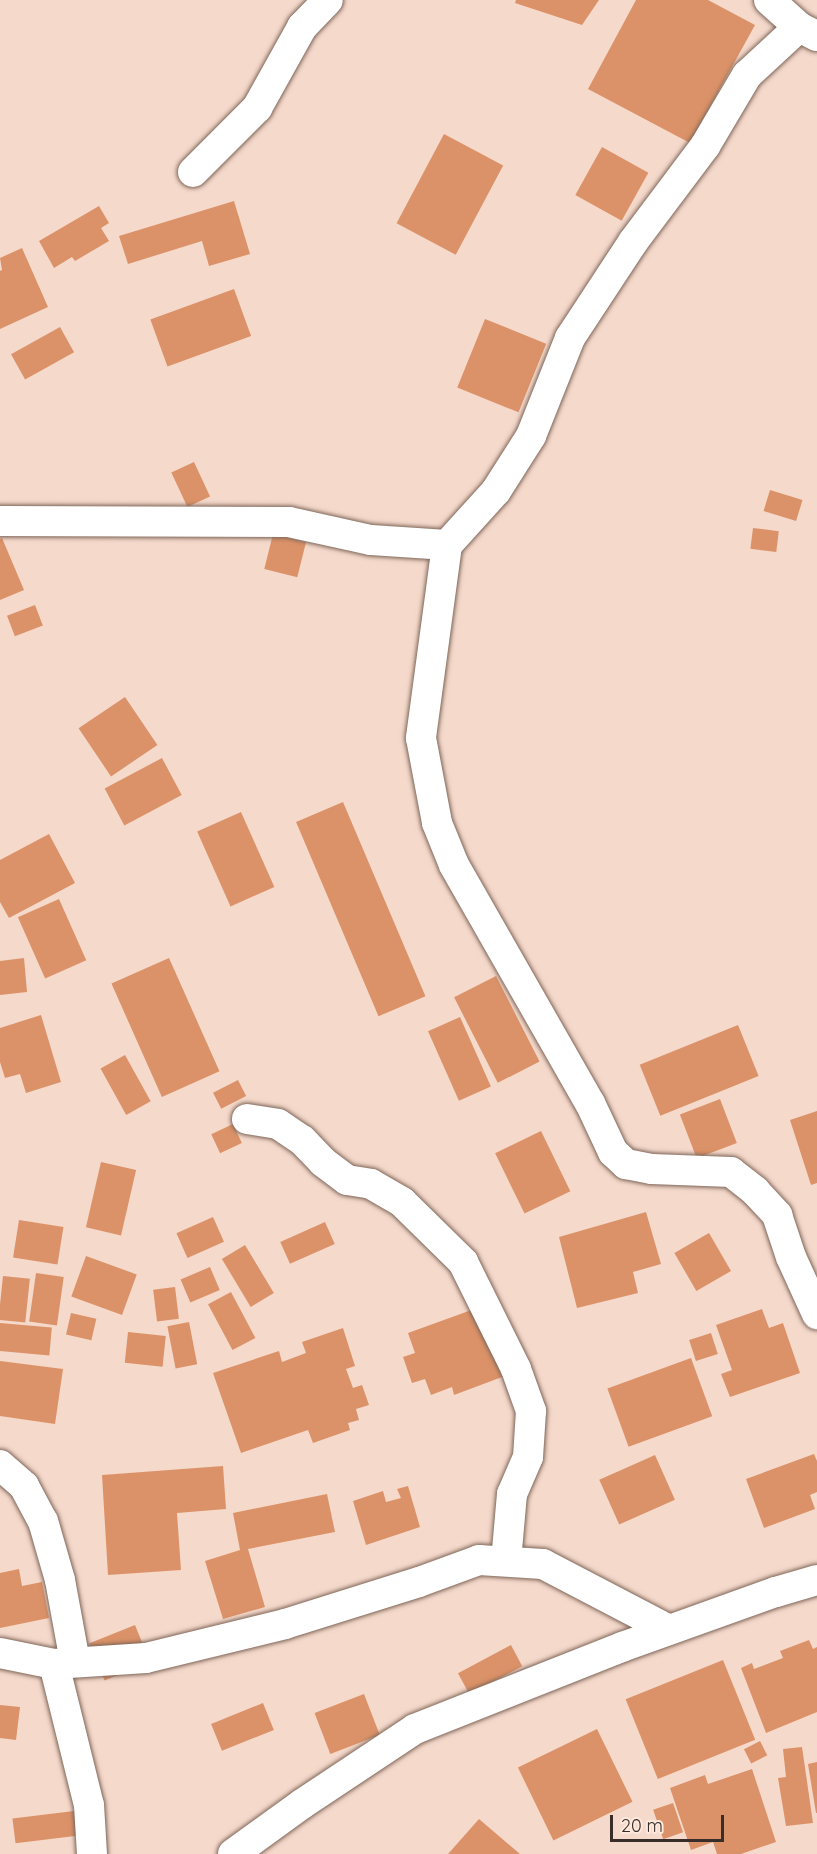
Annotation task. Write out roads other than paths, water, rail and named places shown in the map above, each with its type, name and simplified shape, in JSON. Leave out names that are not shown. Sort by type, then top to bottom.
[{"type":"street","points":[[193,172],[257,108],[302,27],[328,0]]},
{"type":"street","points":[[769,0],[808,32],[747,75],[705,146],[633,242],[570,338],[531,436],[496,491],[447,545],[422,738],[437,823],[454,864],[590,1103],[613,1152],[626,1164],[652,1170],[731,1173],[755,1191],[777,1215],[791,1257],[817,1314]]},
{"type":"street","points":[[0,521],[289,522],[371,540],[447,545]]},
{"type":"street","points":[[247,1119],[278,1124],[302,1140],[323,1162],[347,1180],[371,1184],[402,1202],[463,1262],[516,1369],[531,1411],[528,1458],[512,1494],[506,1561]]},
{"type":"street","points":[[0,1465],[24,1486],[43,1521],[60,1580],[64,1663],[89,1805],[92,1854]]},
{"type":"street","points":[[0,1653],[64,1663],[146,1658],[285,1624],[419,1582],[479,1560],[543,1564],[669,1630]]},
{"type":"street","points":[[233,1854],[302,1803],[415,1729],[669,1630],[817,1580]]}]
